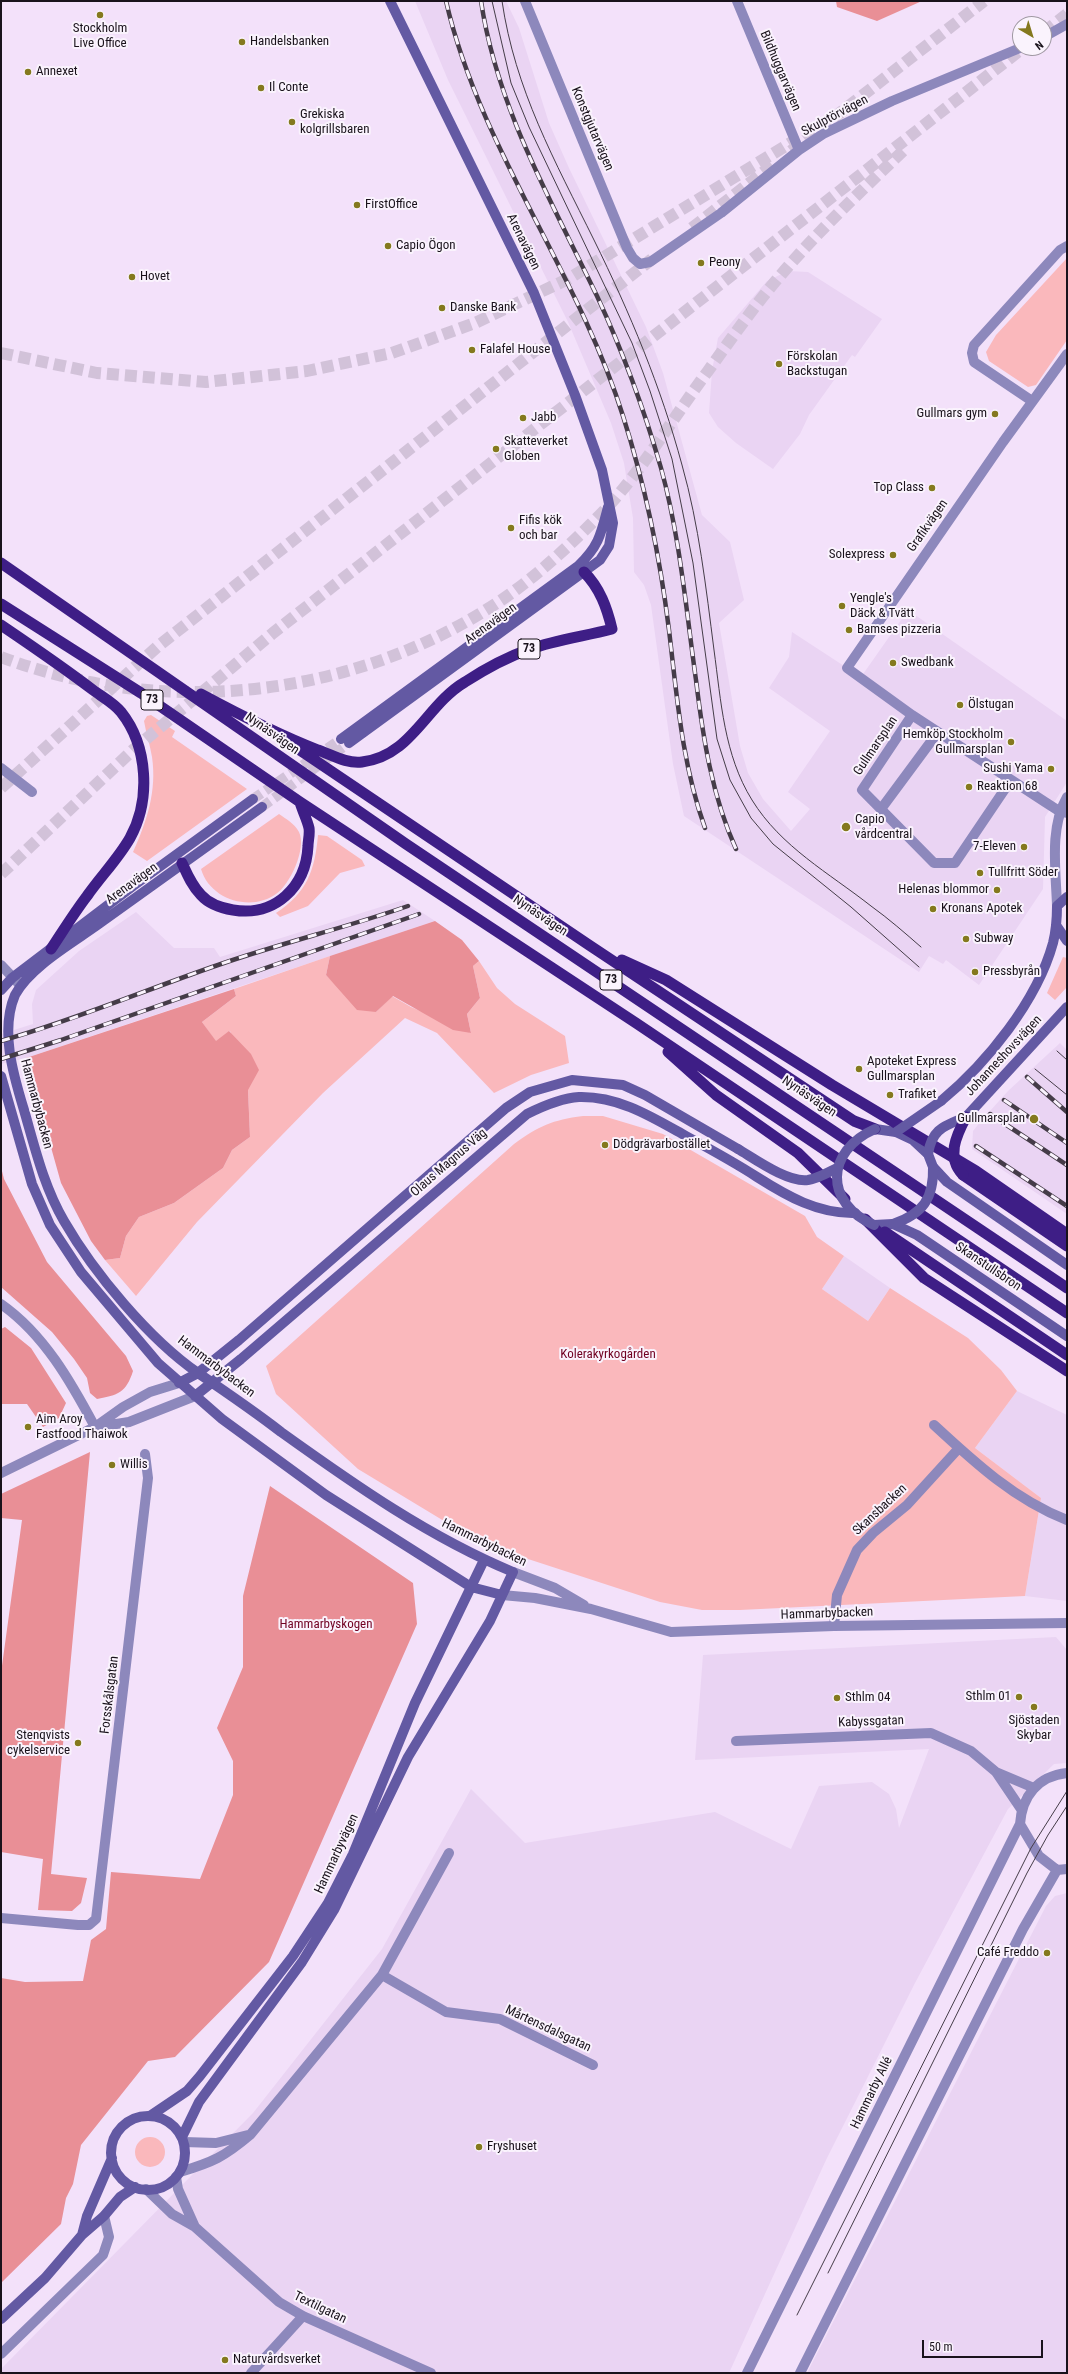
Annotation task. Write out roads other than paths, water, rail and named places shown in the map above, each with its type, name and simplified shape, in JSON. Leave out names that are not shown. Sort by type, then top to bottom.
[{"type":"highway","name":"Nynäsvägen","points":[[1,563],[406,844],[1067,1288]]},
{"type":"highway","name":"73","points":[[273,732],[345,760],[361,762],[374,759],[394,750],[410,739],[433,710],[462,683],[486,668],[530,649],[612,629],[608,610],[598,591],[581,569]]},
{"type":"highway","name":"73","points":[[1,604],[141,693],[300,802],[636,1023],[1067,1313]]},
{"type":"highway","points":[[1,625],[60,665],[120,711],[132,728],[140,752],[144,774],[143,803],[130,837],[110,869],[87,895],[51,949]]},
{"type":"highway","points":[[156,670],[273,732],[588,945],[777,1068],[854,1121],[875,1129]]},
{"type":"highway","points":[[182,863],[192,883],[201,895],[212,904],[244,912],[271,907],[292,892],[302,875],[307,855],[309,828],[300,802]]},
{"type":"highway","points":[[588,945],[666,980],[832,1085],[976,1171],[1067,1234]]},
{"type":"highway","points":[[636,1023],[716,1095],[798,1153],[924,1278],[1067,1371]]},
{"type":"highway","points":[[966,1117],[956,1136],[953,1151],[955,1165],[958,1169],[1067,1246]]},
{"type":"highway","points":[[874,1225],[1067,1355]]},
{"type":"main road","name":"Arenavägen","points":[[345,741],[581,569],[600,560],[609,546],[613,523],[608,505],[602,470],[534,293],[390,1]]},
{"type":"main road","name":"Arenavägen","points":[[12,978],[253,799]]},
{"type":"main road","name":"Arenavägen","points":[[20,985],[72,943],[262,807]]},
{"type":"main road","points":[[1057,906],[1067,897]]},
{"type":"main road","name":"Johanneshovsvägen","points":[[896,1132],[941,1101],[979,1065],[1022,1007],[1049,955],[1056,925],[1057,906]]},
{"type":"main road","points":[[1056,925],[1067,941]]},
{"type":"main road","points":[[1,990],[12,978]]},
{"type":"main road","name":"Hammarbybacken","points":[[20,985],[13,998],[7,1018],[8,1048],[11,1068],[44,1180],[62,1219],[92,1264],[135,1315],[174,1353],[198,1373],[214,1382],[342,1476],[449,1543],[513,1572]]},
{"type":"main road","name":"Johanneshovsvägen","points":[[928,1154],[932,1138],[937,1131],[966,1117],[1067,1007]]},
{"type":"main road","name":"Hammarbybacken","points":[[1,1076],[32,1184],[50,1225],[81,1272],[110,1308],[179,1383],[222,1419],[326,1495],[471,1587],[502,1595]]},
{"type":"main road","name":"Olaus Magnus Väg","points":[[179,1383],[198,1373],[266,1317],[506,1108],[530,1092],[572,1080],[623,1085],[645,1095],[790,1178],[806,1180],[820,1177],[837,1168]]},
{"type":"main road","name":"Olaus Magnus Väg","points":[[195,1396],[214,1382],[527,1114],[562,1099],[579,1097],[608,1099],[637,1108],[731,1161],[783,1193],[817,1208],[838,1214],[855,1213]]},
{"type":"main road","points":[[933,1167],[932,1188],[926,1202],[911,1216],[893,1224],[874,1225],[855,1213],[848,1205],[838,1185],[837,1168],[842,1157],[857,1139],[875,1129],[896,1132],[913,1140],[928,1154],[933,1167],[952,1187],[1067,1264]]},
{"type":"main road","name":"Skanstullsbron","points":[[893,1224],[917,1235],[1067,1336]]},
{"type":"main road","name":"Hammarbyvägen","points":[[82,2235],[87,2216],[112,2158],[115,2137],[121,2128],[139,2117],[150,2116],[187,2091],[293,1956],[328,1903],[354,1854],[415,1703],[484,1560]]},
{"type":"main road","name":"Hammarbyvägen","points":[[178,2175],[184,2163],[183,2140],[199,2102],[302,1962],[334,1910],[408,1757],[485,1629],[513,1572]]},
{"type":"main road","points":[[150,2116],[169,2122],[183,2140]]},
{"type":"main road","points":[[112,2158],[120,2176],[136,2187],[146,2189],[157,2188],[178,2175]]},
{"type":"main road","name":"Hammarbyvägen","points":[[1,2319],[45,2278],[82,2235],[104,2216],[120,2197],[136,2187]]},
{"type":"street","name":"Konstgjutarvägen","points":[[524,1],[627,248],[633,258],[640,264]]},
{"type":"street","name":"Bildhuggarvägen","points":[[737,1],[799,150]]},
{"type":"street","points":[[1052,33],[1066,27]]},
{"type":"street","name":"Skulptörvägen","points":[[640,264],[650,262],[721,213],[799,150],[823,134],[892,101],[1012,51]]},
{"type":"street","points":[[1032,401],[974,362],[972,353],[974,345],[1060,250],[1067,246]]},
{"type":"street","name":"Grafikvägen","points":[[847,668],[896,594],[1032,401],[1067,354]]},
{"type":"street","name":"Gullmarsplan","points":[[847,668],[912,715],[1063,812]]},
{"type":"street","name":"Gullmarsplan","points":[[912,715],[862,790],[934,863],[955,863],[1011,780]]},
{"type":"street","points":[[881,809],[938,732]]},
{"type":"street","points":[[1,768],[32,792]]},
{"type":"street","points":[[1057,906],[1056,865],[1063,812],[1067,797]]},
{"type":"street","points":[[1,966],[20,985]]},
{"type":"street","points":[[1,1304],[12,1312],[51,1354],[95,1427]]},
{"type":"street","name":"Olaus Magnus Väg","points":[[1,1473],[95,1427],[123,1407],[150,1392],[179,1383]]},
{"type":"street","name":"Olaus Magnus Väg","points":[[95,1427],[129,1422],[195,1396]]},
{"type":"street","points":[[934,1425],[996,1479],[1044,1511],[1067,1520]]},
{"type":"street","name":"Skansbacken","points":[[834,1626],[837,1596],[857,1550],[873,1533],[907,1505],[959,1448]]},
{"type":"street","name":"Forsskålsgatan","points":[[1,1918],[78,1925],[89,1924],[96,1919],[148,1478],[144,1454]]},
{"type":"street","name":"Hammarbybacken","points":[[513,1572],[555,1588],[591,1609]]},
{"type":"street","name":"Hammarbybacken","points":[[502,1595],[535,1598],[591,1609],[671,1632],[834,1626],[1067,1623]]},
{"type":"street","name":"Kabyssgatan","points":[[736,1741],[931,1733],[970,1751],[996,1772],[1034,1788]]},
{"type":"street","name":"Kabyssgatan","points":[[996,1772],[1021,1809]]},
{"type":"street","name":"Hammarby Allé","points":[[748,2373],[1020,1824],[1021,1809],[1034,1788],[1047,1778],[1067,1773]]},
{"type":"street","points":[[802,2372],[1023,1929],[1062,1869],[1039,1856],[1020,1824]]},
{"type":"street","points":[[178,2175],[214,2161],[229,2152],[250,2135],[382,1974],[449,1853]]},
{"type":"street","name":"Mårtensdalsgatan","points":[[382,1974],[446,2012],[500,2019],[593,2065]]},
{"type":"street","points":[[183,2140],[216,2143],[250,2135]]},
{"type":"street","name":"Textilgatan","points":[[178,2175],[178,2189],[196,2227]]},
{"type":"street","name":"Textilgatan","points":[[146,2189],[172,2214],[196,2227],[279,2302],[303,2316],[431,2373]]},
{"type":"street","points":[[1,2354],[103,2255],[109,2237],[104,2216]]},
{"type":"street","points":[[251,2373],[303,2316]]},
{"type":"tunnel","points":[[791,151],[984,1]]},
{"type":"tunnel","points":[[1052,26],[1067,14]]},
{"type":"tunnel","points":[[1,874],[134,749],[273,633],[1013,56]]},
{"type":"tunnel","points":[[1,353],[97,373],[206,382],[307,371],[392,353],[475,323],[568,279],[797,139]]},
{"type":"tunnel","points":[[1,657],[64,676],[128,688],[192,692],[257,689],[321,678],[384,659],[443,634],[513,592],[564,550],[599,516],[629,482],[770,287],[794,259],[825,227],[903,151]]},
{"type":"tunnel","points":[[692,228],[775,163]]},
{"type":"tunnel","points":[[1,788],[157,647],[652,259]]},
{"type":"tunnel","points":[[253,799],[341,739]]},
{"type":"tunnel","points":[[262,807],[349,743]]},
{"type":"tram line","points":[[492,1],[511,83],[529,127],[632,343],[650,391],[672,459],[693,563],[717,739],[730,780],[751,818],[773,844],[851,907],[919,967]]},
{"type":"tram line","points":[[502,1],[516,65],[538,124],[620,295],[644,351],[674,436],[693,510],[705,580],[725,727],[735,765],[752,800],[777,832],[807,858],[884,916],[921,947]]},
{"type":"tram line","points":[[1057,1051],[1067,1060]]},
{"type":"tram line","points":[[1035,1069],[1067,1095]]},
{"type":"tram line","points":[[797,2315],[1031,1848],[1067,1791]]},
{"type":"tram line","points":[[828,2273],[1027,1873],[1048,1835],[1067,1806]]},
{"type":"railway","points":[[446,1],[462,55],[482,108],[505,159],[581,311],[604,363],[623,416],[638,468],[651,522],[669,630],[681,730],[697,804],[705,828]]},
{"type":"railway","points":[[481,1],[499,79],[513,116],[544,189],[616,338],[640,402],[661,468],[668,494],[678,547],[705,745],[715,788],[736,849]]},
{"type":"railway","points":[[1,1041],[56,1024],[242,957],[408,906]]},
{"type":"railway","points":[[1,1059],[61,1040],[419,914]]},
{"type":"railway","points":[[1027,1077],[1067,1112]]},
{"type":"railway","points":[[1004,1100],[1067,1143]]},
{"type":"railway","points":[[990,1114],[1067,1165]]},
{"type":"railway","points":[[976,1146],[1067,1206]]},
{"type":"place","name":"Stockholm Live Office","points":[[100,15]]},
{"type":"place","name":"Handelsbanken","points":[[242,42]]},
{"type":"place","name":"Annexet","points":[[28,72]]},
{"type":"place","name":"Il Conte","points":[[261,88]]},
{"type":"place","name":"Grekiska kolgrillsbaren","points":[[292,122]]},
{"type":"place","name":"FirstOffice","points":[[357,205]]},
{"type":"place","name":"Capio Ögon","points":[[388,246]]},
{"type":"place","name":"Peony","points":[[701,263]]},
{"type":"place","name":"Hovet","points":[[132,277]]},
{"type":"place","name":"Danske Bank","points":[[442,308]]},
{"type":"place","name":"Falafel House","points":[[472,350]]},
{"type":"place","name":"Förskolan Backstugan","points":[[779,364]]},
{"type":"place","name":"Gullmars gym","points":[[995,414]]},
{"type":"place","name":"Jabb","points":[[523,418]]},
{"type":"place","name":"Skatteverket Globen","points":[[496,449]]},
{"type":"place","name":"Top Class","points":[[932,488]]},
{"type":"place","name":"Fifis kök och bar","points":[[511,528]]},
{"type":"place","name":"Solexpress","points":[[893,555]]},
{"type":"place","name":"Yengle's Däck & Tvätt","points":[[842,606]]},
{"type":"place","name":"Bamses pizzeria","points":[[849,630]]},
{"type":"place","name":"Swedbank","points":[[893,663]]},
{"type":"place","name":"Ölstugan","points":[[960,705]]},
{"type":"place","name":"Hemköp Stockholm Gullmarsplan","points":[[1011,742]]},
{"type":"place","name":"Sushi Yama","points":[[1051,769]]},
{"type":"place","name":"Reaktion 68","points":[[969,787]]},
{"type":"place","name":"Capio vårdcentral","points":[[846,827]]},
{"type":"place","name":"7-Eleven","points":[[1024,847]]},
{"type":"place","name":"Tullfritt Söder","points":[[980,873]]},
{"type":"place","name":"Helenas blommor","points":[[997,890]]},
{"type":"place","name":"Kronans Apotek","points":[[933,909]]},
{"type":"place","name":"Subway","points":[[966,939]]},
{"type":"place","name":"Pressbyrån","points":[[975,972]]},
{"type":"place","name":"Apoteket Express Gullmarsplan","points":[[859,1069]]},
{"type":"place","name":"Trafiket","points":[[890,1095]]},
{"type":"place","name":"Gullmarsplan","points":[[1034,1119]]},
{"type":"place","name":"Dödgrävarbostället","points":[[605,1145]]},
{"type":"place","name":"Aim Aroy Fastfood Thaiwok","points":[[28,1427]]},
{"type":"place","name":"Willis","points":[[112,1465]]},
{"type":"place","name":"Sthlm 01","points":[[1019,1697]]},
{"type":"place","name":"Sthlm 04","points":[[837,1698]]},
{"type":"place","name":"Sjöstaden Skybar","points":[[1034,1707]]},
{"type":"place","name":"Stenqvists cykelservice","points":[[78,1743]]},
{"type":"place","name":"Café Freddo","points":[[1047,1953]]},
{"type":"place","name":"Fryshuset","points":[[479,2147]]},
{"type":"place","name":"Naturvårdsverket","points":[[225,2360]]},
{"type":"park label","name":"Kolerakyrkogården","points":[[608,1355]]},
{"type":"park label","name":"Hammarbyskogen","points":[[326,1625]]}]
